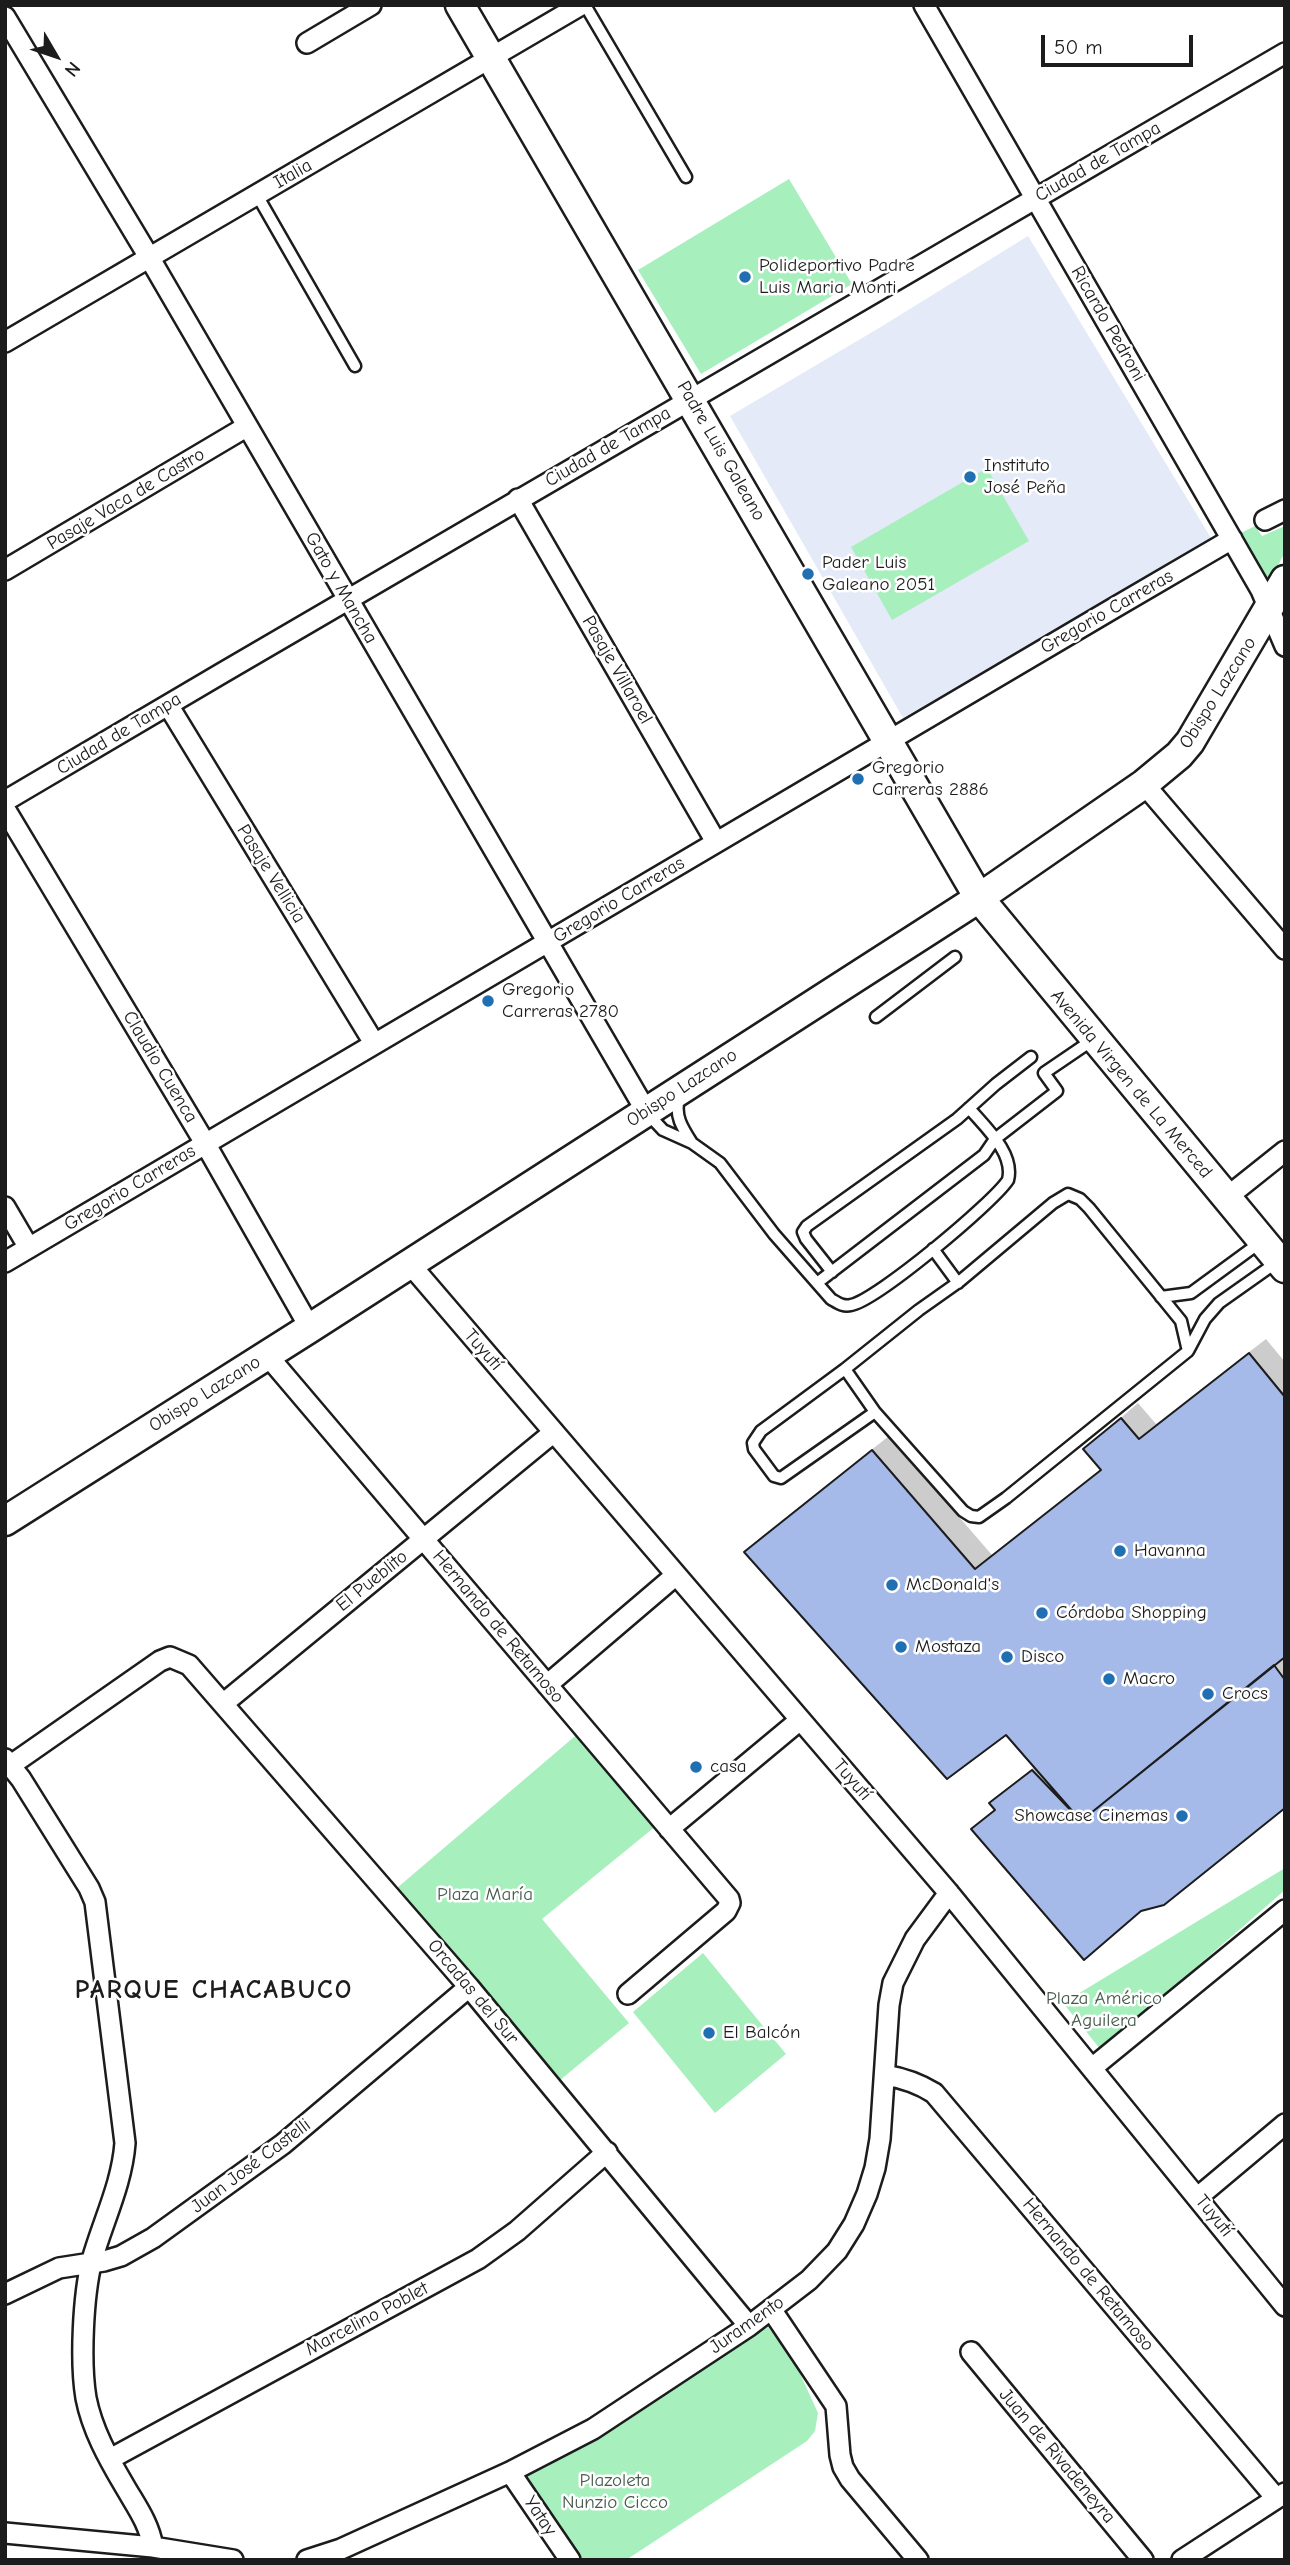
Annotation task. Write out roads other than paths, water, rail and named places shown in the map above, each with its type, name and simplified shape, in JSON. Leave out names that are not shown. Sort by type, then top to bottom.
[{"type":"main road","name":"Padre Luis Galeano","points":[[460,5],[979,898]]},
{"type":"main road","name":"Obispo Lazcano","points":[[5,1521],[979,898],[1144,784],[1179,755],[1190,742],[1276,628],[1285,580]]},
{"type":"main road","name":"Avenida Virgen de La Merced","points":[[979,898],[1275,1256]]},
{"type":"street","points":[[307,43],[371,5]]},
{"type":"street","name":"Italia","points":[[5,342],[583,5]]},
{"type":"street","name":"Ricardo Pedroni","points":[[924,5],[1232,539],[1276,628]]},
{"type":"street","name":"Gato y Mancha","points":[[5,17],[149,257],[246,428],[646,1111]]},
{"type":"street","name":"Ciudad de Tampa","points":[[5,801],[1285,52]]},
{"type":"street","name":"Pasaje Vaca de Castro","points":[[5,570],[246,428]]},
{"type":"street","name":"Pasaje Villaroel","points":[[518,499],[716,842]]},
{"type":"street","points":[[1265,520],[1285,510]]},
{"type":"street","name":"Gregorio Carreras","points":[[5,1262],[548,943],[888,739],[1232,539]]},
{"type":"street","name":"Pasaje Vellicia","points":[[167,705],[373,1044]]},
{"type":"street","points":[[1144,784],[1285,949]]},
{"type":"street","name":"Claudio Cuenca","points":[[5,808],[205,1143],[310,1328]]},
{"type":"street","points":[[1226,1198],[1285,1151]]},
{"type":"street","points":[[5,1207],[29,1248]]},
{"type":"street","name":"Tuyutí","points":[[409,1263],[949,1893],[1285,2305]]},
{"type":"street","name":"Hernando de Retamoso","points":[[267,1355],[729,1899],[726,1911],[628,1994]]},
{"type":"street","name":"El Pueblito","points":[[224,1703],[554,1432]]},
{"type":"street","points":[[547,1685],[676,1575]]},
{"type":"street","name":"Orcadas del Sur","points":[[8,1762],[160,1661],[170,1657],[189,1665],[469,1987],[749,2326]]},
{"type":"street","points":[[669,1829],[800,1720]]},
{"type":"street","points":[[8,1762],[89,1888],[95,1902],[125,2143],[119,2175],[92,2263],[84,2339],[86,2397],[93,2427],[147,2524],[153,2547]]},
{"type":"street","name":"Juramento","points":[[314,2559],[510,2472],[593,2429],[749,2326],[809,2280],[837,2251],[854,2224],[876,2168],[893,1983],[915,1939],[949,1893]]},
{"type":"street","points":[[1092,2068],[1285,1910]]},
{"type":"street","name":"Juan José Castelli","points":[[5,2294],[59,2267],[92,2263],[131,2251],[177,2221],[283,2144],[469,1987]]},
{"type":"street","name":"Hernando de Retamoso","points":[[885,2075],[921,2085],[934,2094],[1280,2495]]},
{"type":"street","points":[[1198,2197],[1285,2124]]},
{"type":"street","name":"Marcelino Poblet","points":[[110,2459],[488,2253],[607,2152]]},
{"type":"street","points":[[771,2309],[835,2406],[843,2467],[918,2560]]},
{"type":"street","name":"Juan de Rivadeneyra","points":[[971,2352],[1143,2560]]},
{"type":"street","name":"Yatay","points":[[510,2472],[570,2560]]},
{"type":"street","points":[[1182,2560],[1280,2495]]},
{"type":"street","points":[[5,2533],[153,2547],[233,2560]]},
{"type":"lane","points":[[583,5],[686,177]]},
{"type":"lane","points":[[257,195],[355,366]]},
{"type":"lane","points":[[876,1017],[955,957]]},
{"type":"lane","points":[[817,1283],[984,1155],[995,1139],[1057,1091],[1044,1073],[1094,1039]]},
{"type":"lane","points":[[832,1272],[806,1239],[803,1233],[807,1226],[969,1108],[1031,1057]]},
{"type":"lane","name":"Gato y Mancha","points":[[682,1088],[677,1113],[692,1143]]},
{"type":"lane","points":[[958,1283],[933,1249],[967,1222],[1008,1180],[1010,1174],[1006,1159],[995,1139],[969,1108]]},
{"type":"lane","name":"Gato y Mancha","points":[[646,1111],[663,1130],[692,1143],[720,1163],[774,1234],[831,1299],[841,1305],[853,1305],[892,1281],[933,1249]]},
{"type":"lane","points":[[875,1412],[781,1478],[774,1476],[754,1449],[753,1443],[761,1431],[958,1283],[1053,1203],[1068,1194],[1080,1199],[1089,1208],[1181,1321],[1188,1351]]},
{"type":"lane","points":[[1161,1297],[1191,1293],[1275,1256]]},
{"type":"lane","points":[[845,1369],[875,1412],[963,1511],[979,1517],[1188,1351],[1205,1319],[1219,1303],[1275,1256]]},
{"type":"place","name":"Polideportivo Padre Luis Maria Monti","points":[[745,277]]},
{"type":"place","name":"Instituto José Peña","points":[[970,477]]},
{"type":"place","name":"Pader Luis Galeano 2051","points":[[808,574]]},
{"type":"place","name":"Gregorio Carreras 2886","points":[[858,779]]},
{"type":"place","name":"Gregorio Carreras 2780","points":[[488,1001]]},
{"type":"place","name":"Havanna","points":[[1120,1551]]},
{"type":"place","name":"McDonald's","points":[[892,1585]]},
{"type":"place","name":"Córdoba Shopping","points":[[1042,1613]]},
{"type":"place","name":"Mostaza","points":[[901,1647]]},
{"type":"place","name":"Disco","points":[[1007,1657]]},
{"type":"place","name":"Macro","points":[[1109,1679]]},
{"type":"place","name":"Crocs","points":[[1208,1694]]},
{"type":"place","name":"casa","points":[[696,1767]]},
{"type":"place","name":"Showcase Cinemas","points":[[1182,1816]]},
{"type":"place","name":"El Balcón","points":[[709,2033]]},
{"type":"district","name":"PARQUE CHACABUCO","points":[[214,1991]]},
{"type":"park label","name":"Plaza María","points":[[485,1895]]},
{"type":"park label","name":"Plaza Américo Aguilera","points":[[1104,2010]]},
{"type":"park label","name":"Plazoleta Nunzio Cicco","points":[[615,2492]]}]
